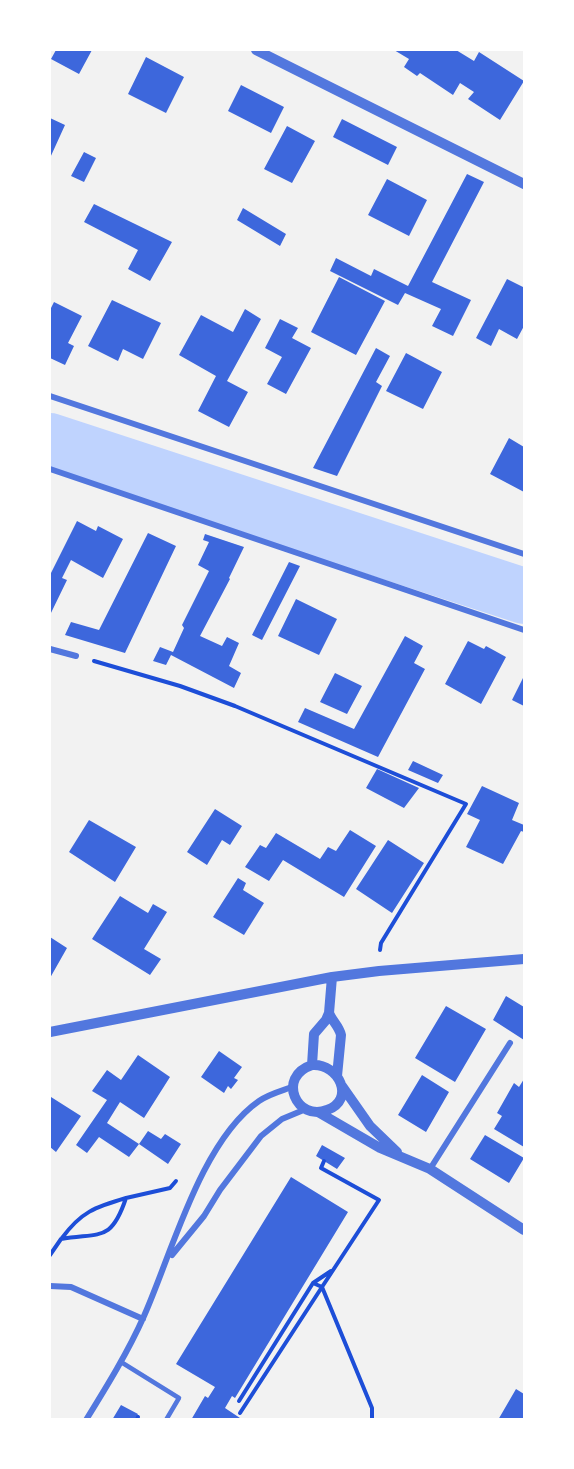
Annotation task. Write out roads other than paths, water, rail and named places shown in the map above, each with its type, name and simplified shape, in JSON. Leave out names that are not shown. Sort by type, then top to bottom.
[{"type":"street","points":[[256,50],[525,184]]},
{"type":"street","points":[[50,396],[525,554]]},
{"type":"street","points":[[50,469],[525,630]]},
{"type":"street","points":[[50,649],[76,656]]},
{"type":"street","points":[[50,1032],[332,977],[525,959]]},
{"type":"street","points":[[318,1112],[328,1110],[338,1103],[342,1093],[338,1079],[341,1035],[340,1029],[331,1020],[329,1013],[332,977]]},
{"type":"street","points":[[312,1065],[314,1034],[329,1013]]},
{"type":"street","points":[[430,1169],[510,1043]]},
{"type":"street","points":[[404,1158],[370,1126],[338,1079],[327,1067],[312,1065],[299,1072],[292,1088],[297,1102],[306,1109],[318,1112],[371,1142],[404,1158],[430,1169],[525,1230]]},
{"type":"street","points":[[86,1419],[121,1362],[143,1318],[186,1207],[214,1153],[243,1115],[260,1100],[292,1088]]},
{"type":"street","points":[[167,1260],[204,1216],[220,1190],[261,1136],[282,1119],[306,1109]]},
{"type":"street","points":[[50,1286],[71,1287],[143,1318]]},
{"type":"lane","points":[[121,1362],[179,1398],[166,1419]]},
{"type":"waterway","points":[[50,441],[524,596]]}]
